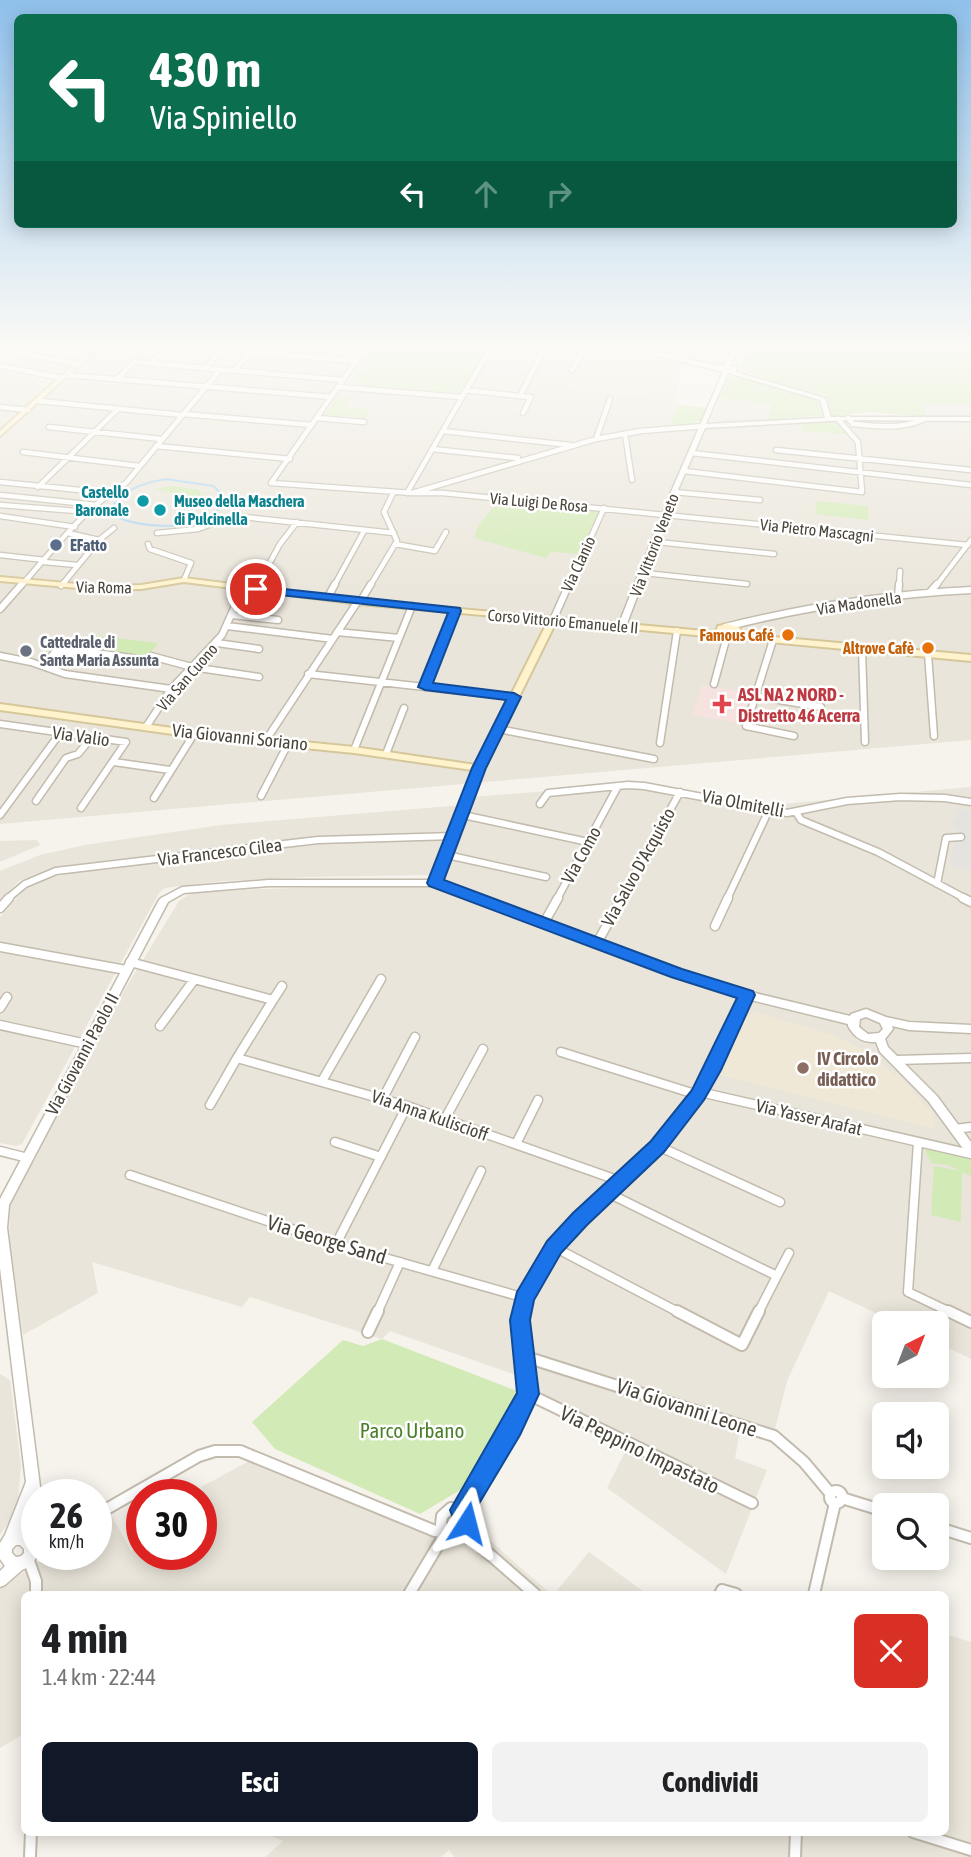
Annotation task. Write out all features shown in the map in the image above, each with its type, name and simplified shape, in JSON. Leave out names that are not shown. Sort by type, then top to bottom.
[{"type":"main road","name":"Via Roma","points":[[0,579],[61,586],[141,587],[184,580],[256,589]]},
{"type":"main road","name":"Corso Vittorio Emanuele II","points":[[256,589],[455,611],[698,633],[730,632],[762,639],[971,658]]},
{"type":"main road","points":[[479,768],[553,620]]},
{"type":"main road","name":"Via Giovanni Soriano","points":[[0,707],[194,734],[289,742],[479,768]]},
{"type":"street","points":[[38,486],[94,434]]},
{"type":"street","points":[[111,434],[161,439]]},
{"type":"street","points":[[0,609],[68,533],[109,493],[126,483],[165,434]]},
{"type":"street","points":[[156,446],[290,459],[306,434]]},
{"type":"street","points":[[409,493],[441,434]]},
{"type":"street","points":[[475,434],[574,445]]},
{"type":"street","points":[[596,439],[598,434]]},
{"type":"street","points":[[625,434],[632,480]]},
{"type":"street","points":[[409,493],[596,439],[628,434]]},
{"type":"street","name":"Via Vittorio Veneto","points":[[622,626],[645,573],[674,492],[701,434]]},
{"type":"street","points":[[684,471],[862,492],[858,442],[851,434]]},
{"type":"street","points":[[432,449],[523,459]]},
{"type":"street","points":[[776,450],[971,470]]},
{"type":"street","points":[[23,452],[139,466]]},
{"type":"street","points":[[692,453],[971,485]]},
{"type":"street","name":"Via Luigi De Rosa","points":[[290,459],[271,483],[393,493],[443,493],[667,514]]},
{"type":"street","points":[[0,482],[109,493]]},
{"type":"street","points":[[674,492],[760,500]]},
{"type":"street","points":[[265,740],[395,544],[397,538],[384,512],[385,501],[393,493]]},
{"type":"street","points":[[0,495],[97,505]]},
{"type":"street","points":[[0,505],[90,512]]},
{"type":"street","name":"Via Clanio","points":[[553,620],[604,508]]},
{"type":"street","name":"Via Pietro Mascagni","points":[[667,514],[969,542]]},
{"type":"street","points":[[0,516],[75,527]]},
{"type":"street","points":[[157,533],[198,529],[234,516],[394,533]]},
{"type":"street","points":[[256,589],[280,544],[297,522]]},
{"type":"street","points":[[61,586],[99,540],[114,528]]},
{"type":"street","points":[[328,597],[364,531]]},
{"type":"street","points":[[395,544],[435,551],[446,532]]},
{"type":"street","points":[[68,533],[99,540]]},
{"type":"street","points":[[657,542],[774,554]]},
{"type":"street","points":[[929,592],[948,573],[969,542]]},
{"type":"street","points":[[148,544],[150,549],[159,553],[191,563],[184,580]]},
{"type":"street","points":[[0,555],[77,565]]},
{"type":"street","points":[[898,597],[900,571]]},
{"type":"street","points":[[645,573],[747,584]]},
{"type":"street","name":"Via San Cuono","points":[[146,727],[171,689],[209,647],[217,643],[243,588]]},
{"type":"street","name":"Via Madonella","points":[[730,632],[747,621],[929,592],[971,590]]},
{"type":"street","points":[[354,750],[412,606]]},
{"type":"street","points":[[425,687],[455,611]]},
{"type":"street","points":[[232,615],[278,620]]},
{"type":"street","points":[[714,684],[730,632],[747,621]]},
{"type":"street","points":[[227,626],[332,639]]},
{"type":"street","points":[[660,743],[677,631]]},
{"type":"street","points":[[337,632],[399,638]]},
{"type":"street","points":[[773,640],[746,726],[794,736]]},
{"type":"street","points":[[217,643],[259,649]]},
{"type":"street","points":[[862,649],[865,742]]},
{"type":"street","points":[[43,666],[55,652],[82,652],[146,660],[151,656],[191,667],[259,677]]},
{"type":"street","points":[[928,654],[934,736]]},
{"type":"street","points":[[0,656],[65,674],[171,689]]},
{"type":"street","points":[[308,674],[514,697]]},
{"type":"street","points":[[755,696],[821,707]]},
{"type":"street","points":[[386,754],[404,708]]},
{"type":"street","name":"Via Valio","points":[[0,724],[126,742],[81,808]]},
{"type":"street","points":[[498,729],[654,759]]},
{"type":"street","points":[[0,815],[61,732]]},
{"type":"street","points":[[154,798],[194,734]]},
{"type":"street","points":[[36,800],[66,758],[78,754],[92,737]]},
{"type":"street","points":[[261,796],[289,742]]},
{"type":"street","points":[[114,762],[170,770]]},
{"type":"street","points":[[479,768],[435,883],[676,973],[747,995],[853,1021]]},
{"type":"street","name":"Via Como","points":[[544,923],[618,786]]},
{"type":"street","name":"Via Olmitelli","points":[[540,804],[548,793],[644,786],[796,813],[801,820],[878,852],[971,902]]},
{"type":"street","name":"Via Salvo D'Acquisto","points":[[597,943],[680,792]]},
{"type":"street","points":[[796,813],[846,802],[900,797],[946,798],[971,802]]},
{"type":"street","points":[[715,926],[769,810]]},
{"type":"street","points":[[463,815],[588,842]]},
{"type":"street","name":"Via Francesco Cilea","points":[[0,908],[16,888],[27,880],[56,871],[318,840],[454,836]]},
{"type":"street","points":[[937,884],[946,838],[961,837]]},
{"type":"street","points":[[447,855],[546,877]]},
{"type":"street","name":"Via Giovanni Paolo II","points":[[33,1479],[1,1228],[3,1205],[164,900],[182,890],[268,883],[435,883]]},
{"type":"street","points":[[0,947],[128,966],[273,1000]]},
{"type":"street","points":[[322,1081],[381,979]]},
{"type":"street","points":[[160,1026],[194,980]]},
{"type":"street","points":[[210,1105],[282,986]]},
{"type":"street","points":[[462,1510],[512,1427],[528,1394],[520,1320],[525,1298],[554,1247],[657,1146],[699,1093],[747,995]]},
{"type":"street","points":[[0,1008],[7,998]]},
{"type":"street","points":[[884,1020],[887,1033],[879,1038],[860,1035],[853,1026],[855,1017],[866,1013],[909,1026],[971,1029]]},
{"type":"street","points":[[0,1025],[87,1044]]},
{"type":"street","points":[[383,1098],[415,1037]]},
{"type":"street","points":[[879,1038],[933,1099],[971,1152]]},
{"type":"street","points":[[445,1119],[483,1049]]},
{"type":"street","name":"Via Yasser Arafat","points":[[561,1052],[699,1093],[971,1152]]},
{"type":"street","name":"Via Anna Kuliscioff","points":[[237,1058],[383,1098],[620,1181]]},
{"type":"street","points":[[896,1060],[971,1058]]},
{"type":"street","points":[[516,1144],[538,1100]]},
{"type":"street","points":[[336,1244],[407,1106]]},
{"type":"street","points":[[955,1129],[971,1128]]},
{"type":"street","points":[[335,1142],[381,1157]]},
{"type":"street","points":[[918,1142],[908,1292],[971,1322]]},
{"type":"street","points":[[657,1146],[780,1202]]},
{"type":"street","points":[[0,1151],[28,1158]]},
{"type":"street","points":[[432,1271],[481,1171]]},
{"type":"street","name":"Via George Sand","points":[[130,1175],[336,1244],[525,1298]]},
{"type":"street","points":[[608,1193],[776,1276]]},
{"type":"street","points":[[554,1247],[742,1345],[789,1253]]},
{"type":"street","points":[[368,1332],[400,1262]]},
{"type":"street","name":"Via Giovanni Leone","points":[[523,1356],[774,1436],[804,1462],[836,1498]]},
{"type":"street","name":"Via Peppino Impastato","points":[[528,1394],[752,1503]]},
{"type":"street","points":[[112,1506],[200,1456],[215,1451],[232,1450],[270,1461],[425,1529],[455,1534],[463,1531]]},
{"type":"street","points":[[815,1591],[836,1498],[872,1508]]},
{"type":"street","points":[[446,1532],[441,1525],[444,1513],[451,1508],[462,1510]]},
{"type":"street","points":[[462,1510],[467,1519],[463,1531]]},
{"type":"street","name":"Via Giovanni Paolo II","points":[[5,1549],[21,1515]]},
{"type":"street","points":[[463,1531],[532,1591]]},
{"type":"street","points":[[949,1531],[971,1538]]},
{"type":"street","points":[[410,1591],[415,1575],[440,1549],[446,1532]]},
{"type":"street","points":[[21,1538],[5,1549],[6,1560],[12,1564],[21,1557]]},
{"type":"street","points":[[0,1580],[21,1558]]},
{"type":"street","points":[[34,1570],[36,1591]]},
{"type":"street","points":[[30,1857],[31,1836]]},
{"type":"street","points":[[795,1857],[796,1836]]},
{"type":"street","points":[[926,1836],[971,1850]]},
{"type":"shaded area","points":[[0,434],[971,434],[971,740],[0,824]]},
{"type":"shaded area","name":"ASL NA 2 NORD - Distretto 46 Acerra","points":[[702,685],[752,693],[744,724],[692,715]]},
{"type":"shaded area","points":[[632,784],[699,792],[760,806],[971,787],[971,1359],[949,1348],[949,1311],[872,1311],[829,1291],[787,1381],[775,1429],[742,1419],[735,1458],[767,1470],[726,1574],[607,1488],[627,1448],[534,1402],[520,1392],[516,1375],[390,1331],[382,1339],[250,1297],[242,1307],[92,1262],[98,1293],[23,1335],[9,1243],[10,1208],[15,1189],[125,989],[179,901],[195,891],[432,884],[439,889],[473,797]]},
{"type":"shaded area","points":[[463,805],[452,832],[311,838],[87,864],[37,874],[19,881],[0,901],[0,871],[40,855],[85,845],[221,825]]},
{"type":"shaded area","points":[[971,810],[971,871],[954,867],[950,862],[958,830],[952,828],[953,819],[960,816],[955,811]]},
{"type":"shaded area","points":[[450,838],[438,871],[429,875],[223,881],[165,888],[159,893],[22,1144],[16,1146],[0,1143],[0,917],[28,885],[74,872],[236,852],[313,844]]},
{"type":"shaded area","points":[[37,840],[40,845],[0,862],[0,841]]},
{"type":"shaded area","name":"IV Circolo didattico","points":[[755,1012],[833,1035],[872,1054],[892,1074],[898,1075],[934,1115],[934,1129],[717,1074],[744,1018]]},
{"type":"shaded area","points":[[0,1374],[10,1380],[21,1465],[17,1509],[0,1535]]},
{"type":"shaded area","points":[[253,1459],[447,1543],[462,1537],[475,1549],[487,1538],[548,1591],[21,1591],[21,1736],[0,1748],[0,1586],[26,1570],[112,1570],[112,1516],[126,1542],[126,1570],[217,1570],[216,1479]]},
{"type":"shaded area","points":[[589,1552],[643,1591],[556,1591]]},
{"type":"shaded area","points":[[949,1635],[971,1642],[971,1857],[454,1857],[449,1850],[441,1857],[265,1857],[283,1841],[271,1836],[949,1836]]},
{"type":"green space","points":[[173,486],[199,490],[206,500],[202,508],[196,508],[199,502],[196,499],[154,489]]},
{"type":"green space","points":[[499,500],[599,510],[579,554],[551,552],[546,558],[474,538],[478,526]]},
{"type":"green space","points":[[817,501],[868,506],[868,520],[815,514]]},
{"type":"green space","points":[[91,635],[158,643],[148,657],[80,649]]},
{"type":"green space","points":[[923,1146],[971,1156],[971,1176],[962,1172],[961,1222],[931,1215],[934,1166],[961,1171],[948,1165],[931,1163]]},
{"type":"green space","name":"Parco Urbano","points":[[382,1339],[520,1392],[465,1487],[420,1514],[275,1449],[252,1422],[343,1340],[363,1346]]},
{"type":"waterway","points":[[166,479],[213,486],[225,497],[209,519],[188,525],[142,524],[116,517],[109,511],[120,498],[133,489],[166,479]]},
{"type":"place","name":"Castello Baronale","points":[[143,501]]},
{"type":"place","name":"Museo della Maschera di Pulcinella","points":[[160,510]]},
{"type":"place","name":"EFatto","points":[[56,545]]},
{"type":"place","name":"Famous Café","points":[[788,635]]},
{"type":"place","name":"Altrove Cafè","points":[[928,648]]},
{"type":"place","name":"Cattedrale di Santa Maria Assunta","points":[[26,651]]},
{"type":"place","name":"ASL NA 2 NORD - Distretto 46 Acerra","points":[[722,704]]},
{"type":"place","name":"IV Circolo didattico","points":[[803,1068]]},
{"type":"route","points":[[256,589],[455,611],[425,687],[514,697],[479,768],[435,883],[676,973],[747,995],[698,1095],[657,1146],[580,1219],[554,1247],[540,1268],[525,1298],[520,1320],[528,1394],[512,1427],[462,1510],[467,1523]]}]
